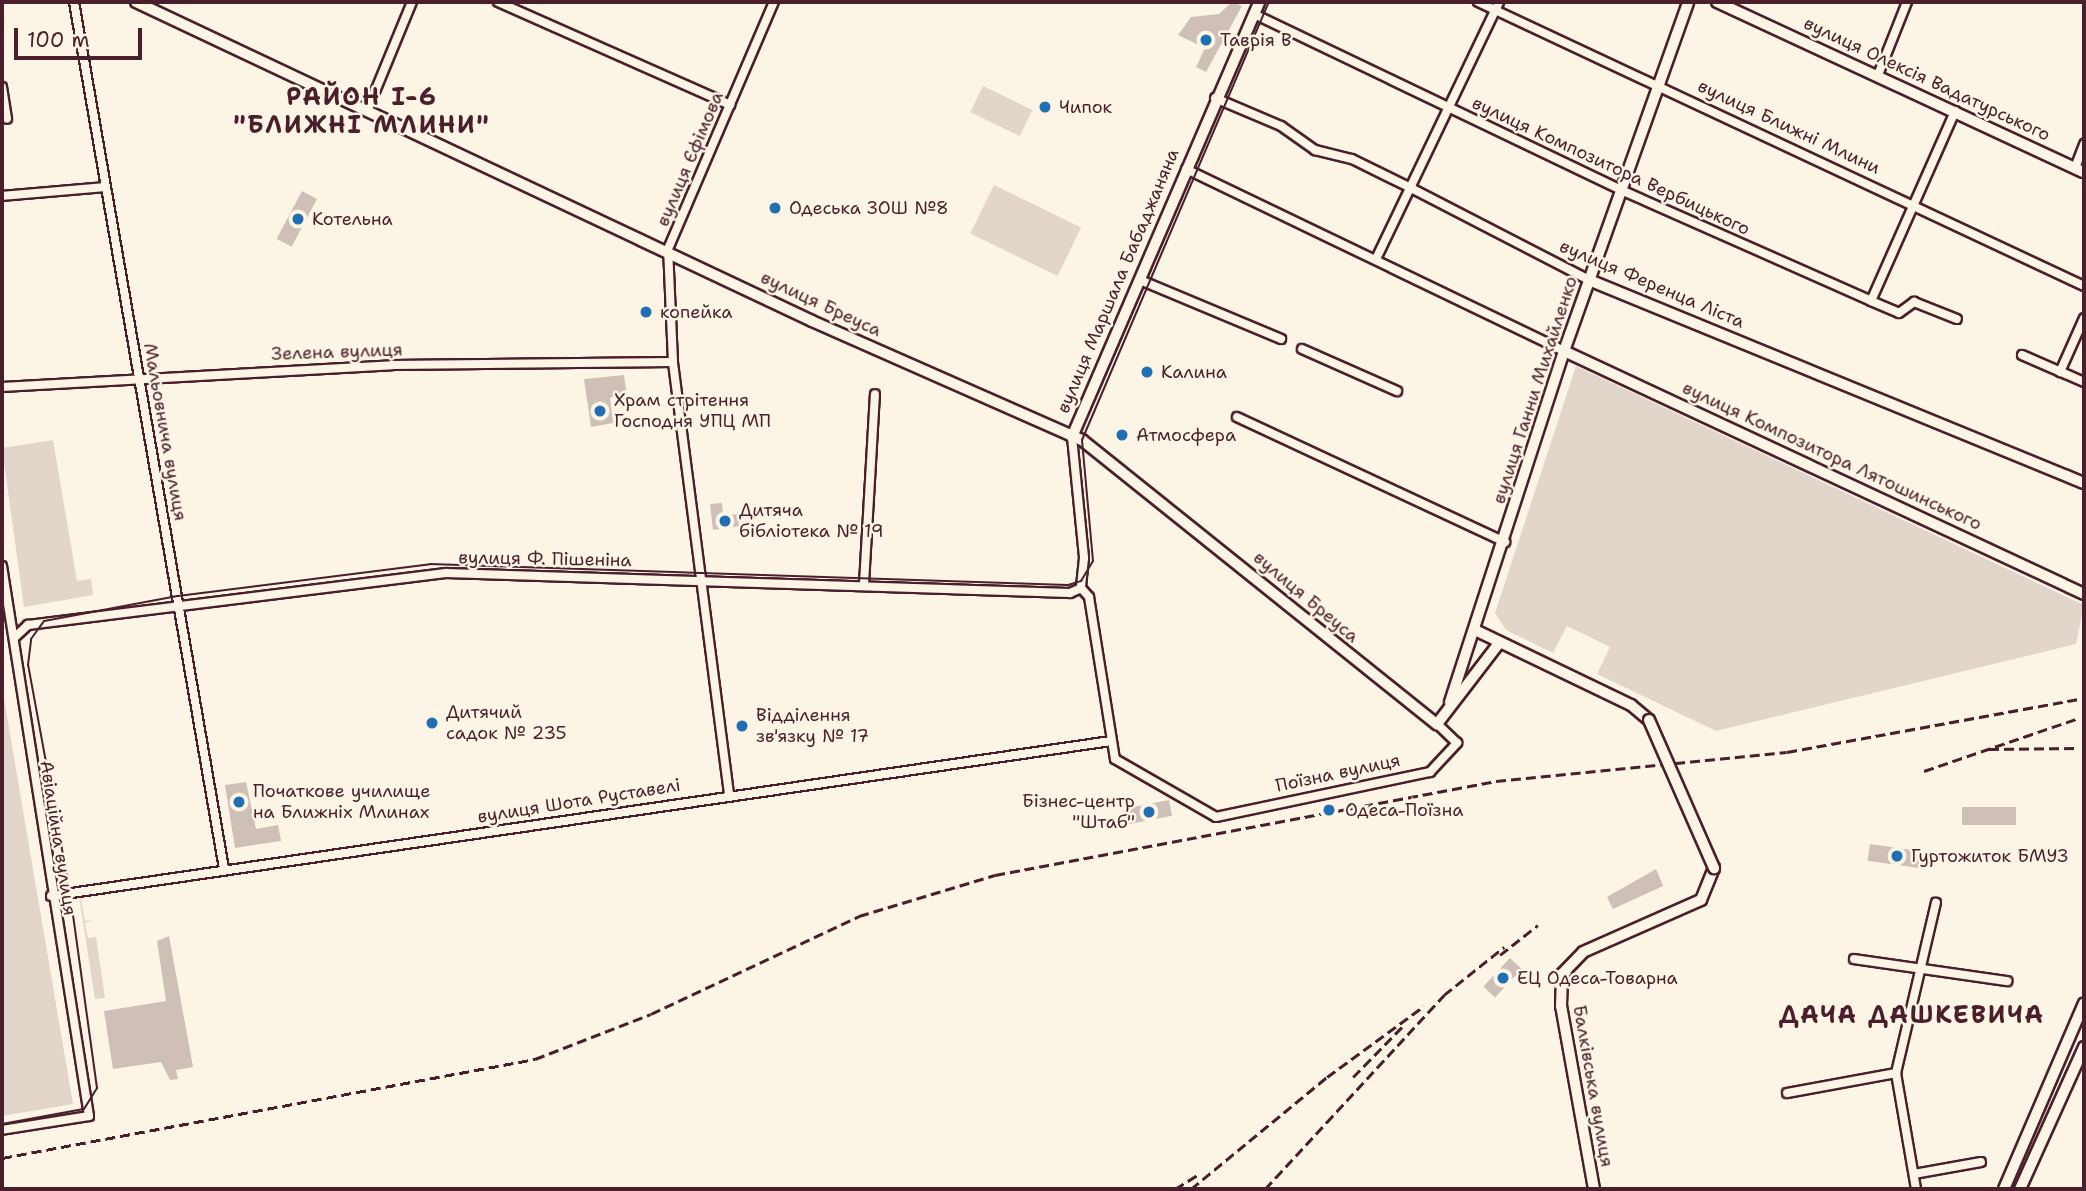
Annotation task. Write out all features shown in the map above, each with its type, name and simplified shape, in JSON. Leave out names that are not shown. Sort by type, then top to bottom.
[{"type":"street","name":"Мальовнича вулиця","points":[[74,2],[224,869]]},
{"type":"street","name":"вулиця Бреуса","points":[[136,2],[668,249],[812,321],[1072,437],[1110,457],[1437,724]]},
{"type":"street","points":[[367,111],[412,2]]},
{"type":"street","points":[[498,2],[730,105]]},
{"type":"street","name":"вулиця Єфімова","points":[[729,794],[673,362],[668,249],[774,2]]},
{"type":"street","name":"вулиця Маршала Бабаджаняна","points":[[1216,817],[1115,759],[1089,597],[1081,588],[1084,558],[1072,437],[1215,98],[1259,2]]},
{"type":"street","name":"вулиця Ближні Млини","points":[[1478,2],[1497,6],[2084,286]]},
{"type":"street","name":"вулиця Ганни Михайленко","points":[[1447,712],[1505,541],[1564,352],[1688,2]]},
{"type":"street","name":"вулиця Олексія Вадатурського","points":[[1717,2],[2080,170]]},
{"type":"street","points":[[1878,75],[1907,2]]},
{"type":"street","points":[[1376,258],[1497,6]]},
{"type":"street","name":"вулиця Композитора Вербицького","points":[[1255,14],[1448,109],[1871,301],[1899,313],[1914,302],[1957,319]]},
{"type":"street","points":[[2,87],[7,119]]},
{"type":"street","name":"вулиця Ференца Ліста","points":[[1215,98],[1281,126],[1315,150],[1352,159],[1589,280],[2084,483]]},
{"type":"street","points":[[1871,301],[1955,111]]},
{"type":"street","points":[[2080,170],[2084,144]]},
{"type":"street","points":[[1186,169],[1376,258],[1564,352]]},
{"type":"street","points":[[2,196],[105,187]]},
{"type":"street","points":[[1140,280],[1281,339]]},
{"type":"street","points":[[2060,372],[2084,318]]},
{"type":"street","points":[[1301,349],[1397,391]]},
{"type":"street","name":"вулиця Композитора Лятошинського","points":[[1564,352],[2084,595]]},
{"type":"street","points":[[2022,355],[2084,382]]},
{"type":"street","name":"Зелена вулиця","points":[[2,387],[140,377],[392,365],[673,362]]},
{"type":"street","points":[[863,584],[875,394]]},
{"type":"street","points":[[1237,417],[1505,541]]},
{"type":"street","name":"Авіаційна вулиця","points":[[2,566],[15,636],[12,655],[89,1116],[2,1130]]},
{"type":"street","name":"вулиця Ф. Пішеніна","points":[[15,636],[28,625],[446,573],[702,578],[1070,593],[1081,588]]},
{"type":"street","points":[[1475,631],[1500,642]]},
{"type":"street","name":"вулиця Ганни Михайленко","points":[[1437,724],[1500,642]]},
{"type":"street","name":"Балківська вулиця","points":[[1500,642],[1631,705],[1649,720],[1714,868],[1702,900],[1583,952],[1562,974],[1561,1006],[1594,1189]]},
{"type":"street","name":"Поїзна вулиця","points":[[1216,817],[1430,772],[1457,743],[1437,724]]},
{"type":"street","name":"вулиця Шота Руставелі","points":[[51,896],[729,794],[1111,741]]},
{"type":"street","points":[[1916,1189],[1896,1073],[1936,903]]},
{"type":"street","points":[[1853,959],[2007,981]]},
{"type":"street","points":[[2004,1189],[2084,1003]]},
{"type":"street","points":[[2020,1189],[2084,1047]]},
{"type":"street","points":[[1787,1093],[1896,1073]]},
{"type":"street","points":[[1914,1174],[1981,1162]]},
{"type":"shaded area","points":[[983,86],[1032,110],[1020,136],[970,112]]},
{"type":"shaded area","points":[[994,185],[1081,228],[1058,276],[970,234]]},
{"type":"shaded area","points":[[1576,366],[2084,605],[2076,644],[1716,731],[1597,674],[1610,647],[1567,626],[1553,653],[1506,630],[1495,613]]},
{"type":"shaded area","points":[[53,440],[77,581],[91,579],[93,595],[24,607],[2,448]]},
{"type":"shaded area","points":[[2,687],[73,1104],[2,1116]]},
{"type":"shaded area","points":[[99,895],[81,898],[85,921],[93,920],[85,923],[88,938],[96,937],[105,998],[95,999],[79,896]]},
{"type":"building","name":"Таврія В","points":[[1232,2],[1242,6],[1206,72],[1196,67],[1205,48],[1178,35],[1191,17],[1219,14]]},
{"type":"building","name":"Котельна","points":[[302,191],[317,199],[292,247],[277,239]]},
{"type":"building","name":"Храм стрітення Господня УПЦ МП","points":[[624,375],[626,390],[610,398],[613,423],[591,427],[584,379]]},
{"type":"building","name":"Дитяча бібліотека № 19","points":[[722,503],[723,516],[738,514],[739,526],[713,530],[710,504]]},
{"type":"building","name":"Початкове училище на Ближніх Млинах","points":[[246,782],[256,829],[278,825],[281,841],[235,848],[225,785]]},
{"type":"building","name":"Бізнес-центр \"Штаб\"","points":[[1169,800],[1172,816],[1130,824],[1127,808]]},
{"type":"building","points":[[1962,807],[2016,807],[2016,825],[1962,825]]},
{"type":"building","name":"Гуртожиток БМУЗ","points":[[1870,844],[1926,852],[1924,869],[1868,861]]},
{"type":"building","points":[[1656,869],[1663,886],[1613,909],[1607,897]]},
{"type":"building","points":[[169,936],[193,1067],[176,1070],[178,1079],[170,1080],[161,1062],[113,1069],[104,1011],[166,1001],[157,941]]},
{"type":"building","name":"ЕЦ Одеса-Товарна","points":[[1510,958],[1522,969],[1495,997],[1483,987]]},
{"type":"tram line","points":[[2,1124],[84,1109],[97,1088],[70,893],[28,665],[31,639],[44,621],[178,596],[430,564],[1068,585],[1081,581],[1093,561],[1082,440],[1269,2]]},
{"type":"railway","points":[[2,1158],[535,1059],[651,1014],[859,916],[995,875],[1496,781],[1787,752],[2084,698]]},
{"type":"railway","points":[[1924,771],[2076,719]]},
{"type":"railway","points":[[1989,749],[2078,748]]},
{"type":"railway","points":[[1500,955],[1538,925]]},
{"type":"railway","points":[[1265,1189],[1444,995],[1504,947]]},
{"type":"railway","points":[[1191,1189],[1327,1077],[1424,1006]]},
{"type":"railway","points":[[1353,1077],[1402,1027]]},
{"type":"railway","points":[[1175,1189],[1199,1174]]},
{"type":"place","name":"Таврія В","points":[[1206,40]]},
{"type":"place","name":"Чипок","points":[[1045,107]]},
{"type":"place","name":"Одеська ЗОШ №8","points":[[775,208]]},
{"type":"place","name":"Котельна","points":[[298,219]]},
{"type":"place","name":"копейка","points":[[646,312]]},
{"type":"place","name":"Калина","points":[[1147,372]]},
{"type":"place","name":"Храм стрітення Господня УПЦ МП","points":[[600,411]]},
{"type":"place","name":"Атмосфера","points":[[1122,435]]},
{"type":"place","name":"Дитяча бібліотека № 19","points":[[725,521]]},
{"type":"place","name":"Дитячий садок № 235","points":[[432,723]]},
{"type":"place","name":"Відділення зв'язку № 17","points":[[742,726]]},
{"type":"place","name":"Початкове училище на Ближніх Млинах","points":[[239,802]]},
{"type":"place","name":"Одеса-Поїзна","points":[[1329,810]]},
{"type":"place","name":"Бізнес-центр \"Штаб\"","points":[[1149,812]]},
{"type":"place","name":"Гуртожиток БМУЗ","points":[[1897,856]]},
{"type":"place","name":"ЕЦ Одеса-Товарна","points":[[1503,978]]},
{"type":"district","name":"РАЙОН І-6 \"БЛИЖНІ МЛИНИ\"","points":[[362,112]]},
{"type":"district","name":"ДАЧА ДАШКЕВИЧА","points":[[1912,1016]]}]
